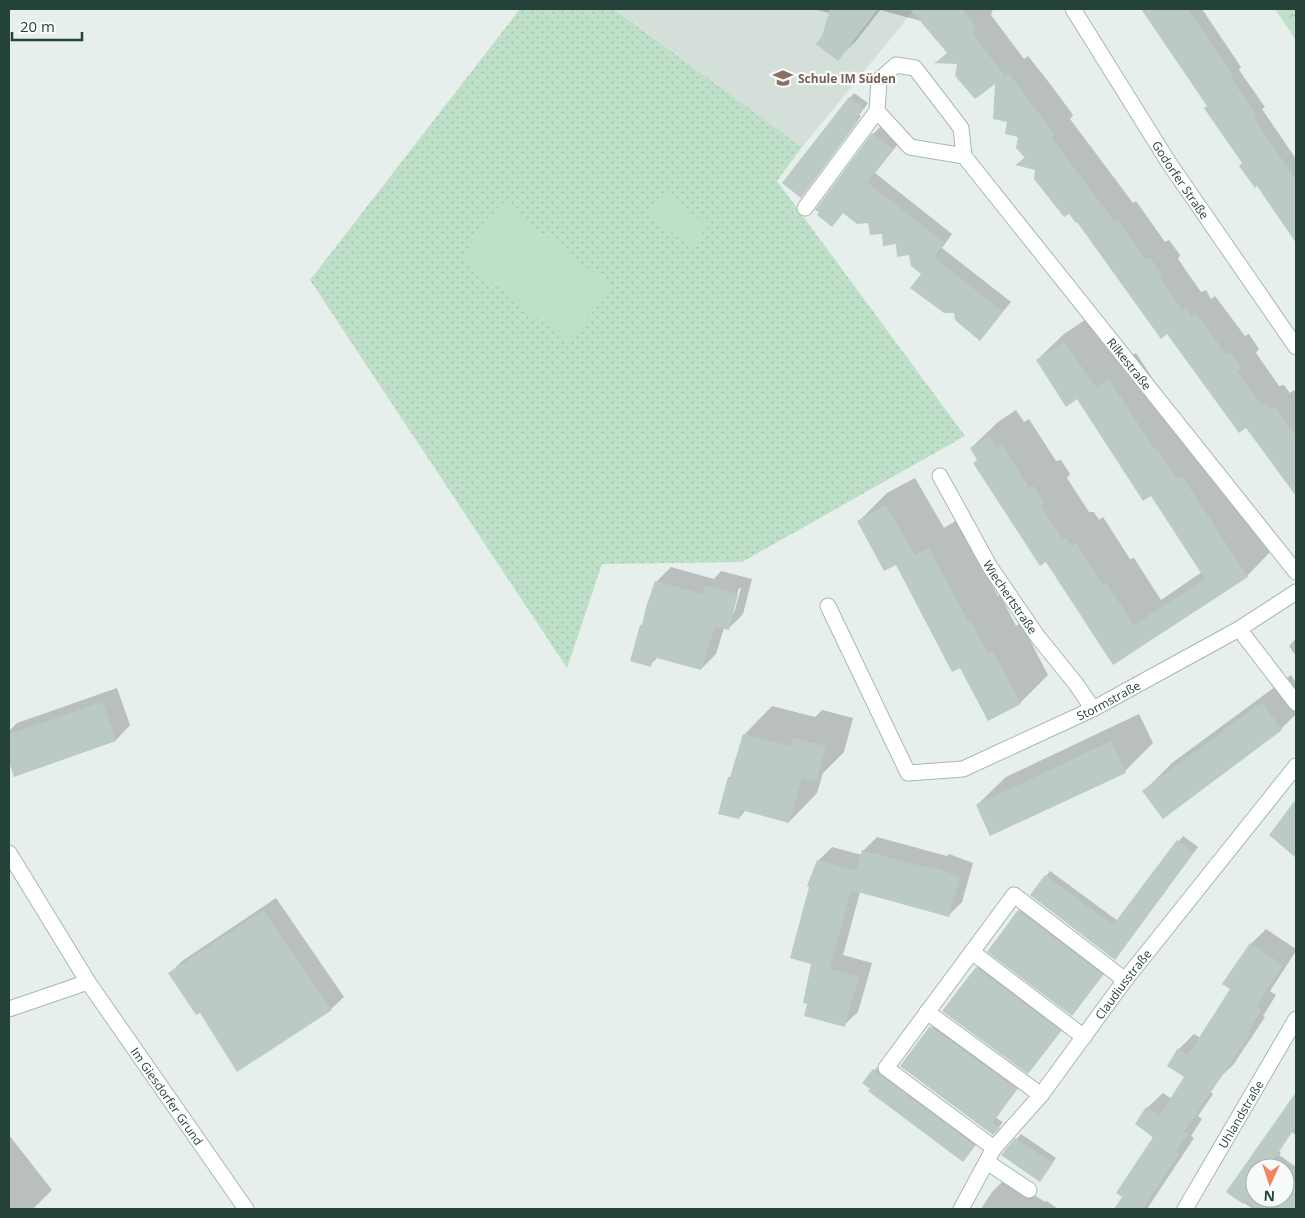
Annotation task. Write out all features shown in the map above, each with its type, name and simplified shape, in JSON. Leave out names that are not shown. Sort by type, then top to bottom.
[{"type":"street","name":"Godorfer Straße","points":[[1074,9],[1169,163],[1295,343]]},
{"type":"street","points":[[805,208],[877,112],[879,80],[896,65],[915,68],[961,128],[964,156],[910,147],[877,112]]},
{"type":"street","name":"Rilkestraße","points":[[964,156],[1296,572]]},
{"type":"street","name":"Wiechertstraße","points":[[940,476],[990,567],[1038,637],[1076,684],[1093,709]]},
{"type":"street","name":"Stormstraße","points":[[828,606],[908,773],[963,769],[1093,709],[1239,629],[1296,592]]},
{"type":"street","points":[[1239,629],[1296,703]]},
{"type":"street","name":"Claudiusstraße","points":[[961,1209],[994,1148],[1041,1095],[1126,980],[1296,766]]},
{"type":"street","name":"Im Giesdorfer Grund","points":[[9,853],[88,982],[246,1209]]},
{"type":"street","points":[[994,1148],[886,1068],[1014,896],[1126,980]]},
{"type":"street","points":[[972,952],[1084,1037]]},
{"type":"street","points":[[9,1009],[88,982]]},
{"type":"street","points":[[927,1012],[1041,1095]]},
{"type":"street","name":"Uhlandstraße","points":[[1185,1209],[1296,1019]]},
{"type":"street","points":[[987,1162],[1029,1190]]},
{"type":"shaded area","name":"Schule IM Süden","points":[[615,9],[915,9],[802,147]]},
{"type":"green space","points":[[520,9],[614,9],[802,147],[777,181],[965,436],[742,562],[602,564],[567,668],[310,280]]},
{"type":"green space","points":[[1275,9],[1296,9],[1296,40]]},
{"type":"green space","points":[[666,193],[708,226],[691,247],[649,215]]},
{"type":"green space","points":[[503,203],[612,287],[569,342],[460,258]]},
{"type":"building","points":[[830,9],[878,9],[838,61],[816,44],[822,36]]},
{"type":"building","points":[[910,9],[962,9],[975,26],[973,34],[1005,76],[1009,73],[1055,135],[1052,138],[1114,221],[1117,219],[1146,260],[1150,258],[1162,274],[1160,278],[1182,310],[1187,308],[1192,316],[1196,313],[1226,354],[1230,352],[1241,368],[1238,372],[1261,404],[1265,403],[1271,410],[1275,407],[1296,437],[1296,496],[1246,428],[1239,433],[1167,334],[1161,339],[1077,222],[1069,214],[1064,217],[1034,179],[1035,170],[1015,165],[1025,158],[1016,148],[1018,137],[1005,134],[1007,122],[993,119],[995,84],[975,99],[955,76],[957,64],[934,63],[948,54]]},
{"type":"building","points":[[1141,9],[1188,9],[1234,77],[1231,78],[1257,116],[1254,118],[1296,180],[1296,243],[1257,186],[1255,188],[1239,166],[1242,163],[1204,108],[1207,106]]},
{"type":"building","points":[[849,97],[864,108],[856,120],[858,121],[801,198],[782,183]]},
{"type":"building","points":[[872,133],[893,149],[867,182],[945,243],[934,257],[1003,312],[980,341],[955,320],[954,313],[944,313],[910,288],[921,274],[911,266],[909,255],[897,257],[896,244],[883,246],[882,234],[870,235],[868,223],[857,224],[843,213],[832,227],[817,215],[819,212],[815,210]]},
{"type":"building","points":[[1064,342],[1096,387],[1109,379],[1156,451],[1158,450],[1177,479],[1182,476],[1248,577],[1113,665],[1046,562],[1040,566],[973,463],[977,460],[970,448],[989,436],[997,448],[1002,445],[1029,487],[1034,486],[1044,502],[1041,506],[1062,538],[1067,538],[1072,546],[1076,543],[1103,585],[1107,584],[1134,625],[1205,579],[1151,496],[1143,501],[1077,399],[1066,407],[1036,360]]},
{"type":"building","points":[[886,505],[915,555],[929,548],[969,623],[971,622],[988,653],[993,651],[1021,704],[988,721],[960,668],[952,672],[896,565],[884,571],[857,521]]},
{"type":"building","points":[[655,581],[703,594],[705,585],[738,594],[729,630],[715,627],[701,670],[653,657],[651,667],[630,661]]},
{"type":"building","points":[[103,702],[116,741],[14,777],[9,762],[9,734]]},
{"type":"building","points":[[1262,702],[1282,730],[1163,819],[1142,791]]},
{"type":"building","points":[[743,734],[790,746],[793,738],[826,746],[816,782],[802,778],[789,823],[741,810],[739,819],[718,814]]},
{"type":"building","points":[[1111,741],[1126,773],[990,836],[976,805]]},
{"type":"building","points":[[1296,799],[1296,858],[1269,835]]},
{"type":"building","points":[[1177,840],[1194,852],[1115,960],[1030,895],[1045,875],[1113,925]]},
{"type":"building","points":[[862,850],[933,869],[934,867],[960,877],[949,917],[851,890],[830,969],[859,976],[845,1027],[804,1016],[807,1004],[803,1003],[811,964],[790,958],[809,887],[807,886],[817,860],[856,871]]},
{"type":"building","points":[[263,910],[332,1010],[237,1072],[200,1013],[196,1015],[168,973]]},
{"type":"building","points":[[1018,910],[1103,975],[1072,1016],[987,952]]},
{"type":"building","points":[[1250,943],[1283,965],[1256,1006],[1262,1010],[1248,1031],[1251,1033],[1184,1132],[1188,1134],[1176,1152],[1179,1154],[1143,1209],[1114,1209],[1122,1197],[1116,1193],[1153,1137],[1135,1124],[1146,1107],[1159,1116],[1184,1077],[1167,1066],[1178,1048],[1188,1055],[1230,989],[1222,984]]},
{"type":"building","points":[[976,967],[1061,1031],[1028,1074],[942,1011]]},
{"type":"building","points":[[930,1026],[1017,1089],[992,1123],[1000,1128],[993,1135],[900,1066]]},
{"type":"building","points":[[873,1069],[975,1146],[963,1162],[868,1091],[870,1089],[862,1083]]},
{"type":"building","points":[[1296,1092],[1296,1126],[1275,1158],[1250,1158]]},
{"type":"building","points":[[1015,1138],[1053,1163],[1040,1182],[1001,1155]]},
{"type":"building","points":[[1245,1165],[1245,1201],[1243,1204],[1226,1192]]},
{"type":"building","points":[[1296,1182],[1296,1209],[1256,1208],[1295,1208]]},
{"type":"place","name":"Schule IM Süden","points":[[783,78]]}]
